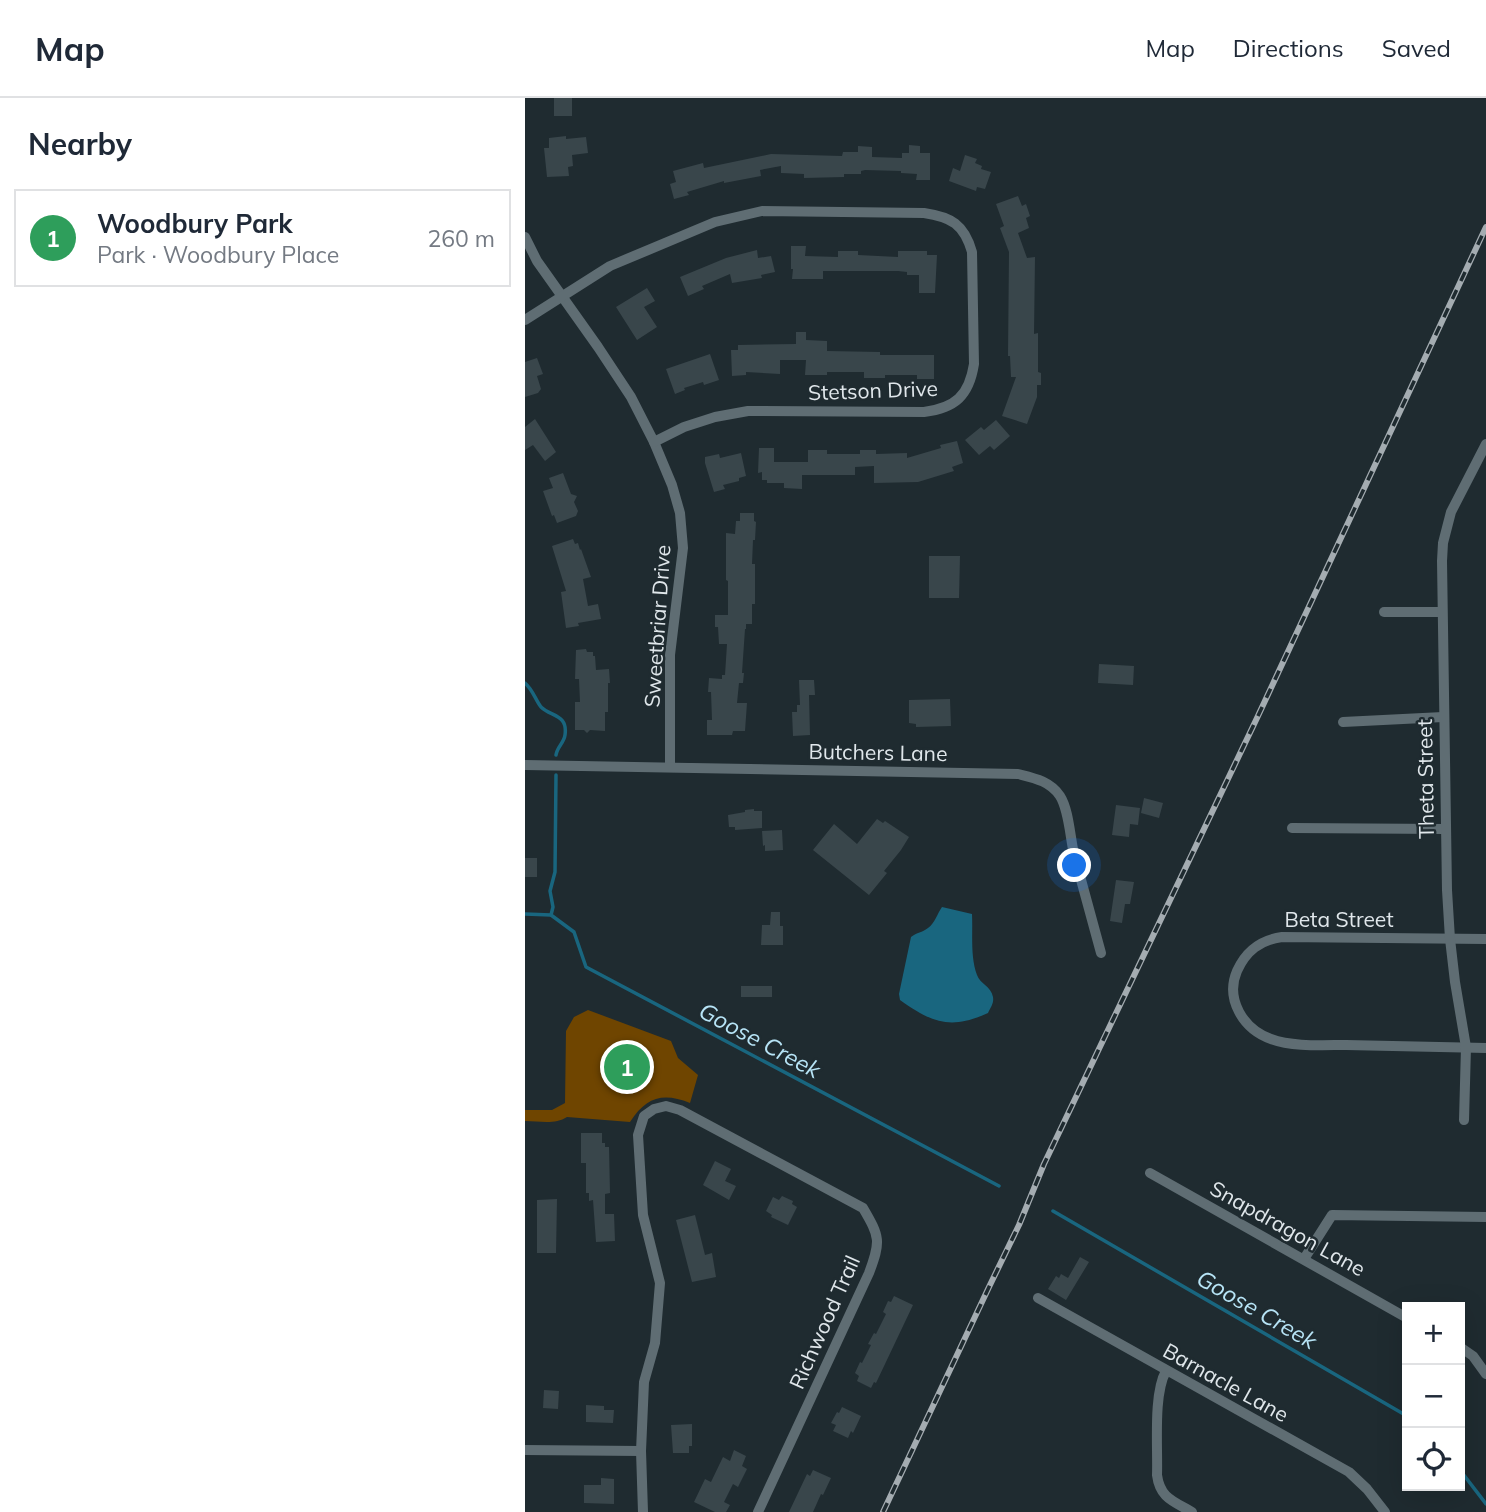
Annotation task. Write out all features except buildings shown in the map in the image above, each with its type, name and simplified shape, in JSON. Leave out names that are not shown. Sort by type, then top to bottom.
[{"type":"street","name":"Stetson Drive","points":[[561,296],[610,267],[715,222],[762,211],[940,215],[960,227],[972,252],[974,364],[970,382],[957,401],[949,407],[924,412],[748,411],[715,416],[684,427],[655,442]]},
{"type":"street","name":"Sweetbriar Drive","points":[[525,237],[537,261],[631,397],[655,442],[680,513],[683,548],[670,655],[670,767]]},
{"type":"street","points":[[525,320],[561,296]]},
{"type":"street","name":"Theta Street","points":[[1464,1121],[1466,1048],[1450,939],[1445,829],[1443,543],[1451,512],[1486,444]]},
{"type":"street","points":[[1384,612],[1442,611]]},
{"type":"street","points":[[1343,722],[1443,717]]},
{"type":"street","name":"Butchers Lane","points":[[525,765],[1018,774],[1038,779],[1055,790],[1064,805],[1101,953]]},
{"type":"street","points":[[1292,828],[1445,829]]},
{"type":"street","name":"Beta Street","points":[[1486,939],[1272,938],[1250,950],[1235,975],[1233,988],[1238,1013],[1248,1025],[1273,1040],[1305,1044],[1486,1048]]},
{"type":"street","name":"Richwood Trail","points":[[641,1451],[644,1382],[655,1343],[660,1283],[643,1215],[638,1135],[644,1116],[654,1109],[666,1106],[680,1110],[863,1208],[876,1230],[877,1252],[869,1273],[758,1512]]},
{"type":"street","name":"Snapdragon Lane","points":[[1150,1173],[1402,1315]]},
{"type":"street","points":[[1304,1259],[1332,1216],[1486,1217]]},
{"type":"street","name":"Barnacle Lane","points":[[1038,1298],[1349,1472],[1385,1512]]},
{"type":"street","points":[[1465,1351],[1473,1356],[1486,1374]]},
{"type":"street","points":[[1166,1371],[1159,1395],[1157,1475],[1159,1485],[1166,1496],[1192,1512]]},
{"type":"street","points":[[525,1450],[641,1451],[643,1512]]},
{"type":"shaded area","points":[[588,1010],[671,1041],[678,1058],[698,1075],[690,1103],[671,1098],[656,1099],[642,1107],[630,1122],[567,1117],[552,1122],[525,1121],[525,1110],[552,1110],[565,1103],[566,1031],[574,1017]]},
{"type":"water","points":[[942,907],[972,914],[975,968],[978,978],[993,997],[988,1013],[963,1021],[932,1019],[900,1000],[911,937],[926,930]]},
{"type":"waterway","points":[[525,683],[541,707],[564,723],[564,738],[556,755]]},
{"type":"waterway","points":[[551,915],[553,907],[550,891],[555,872],[556,775]]},
{"type":"waterway","name":"Goose Creek","points":[[525,914],[551,915],[574,932],[586,967],[999,1186]]},
{"type":"waterway","name":"Goose Creek","points":[[1053,1211],[1402,1413]]},
{"type":"waterway","name":"Goose Creek","points":[[1465,1477],[1486,1504]]},
{"type":"railway","points":[[883,1512],[1486,227]]},
{"type":"place","name":"Woodbury Park","points":[[627,1067]]}]
